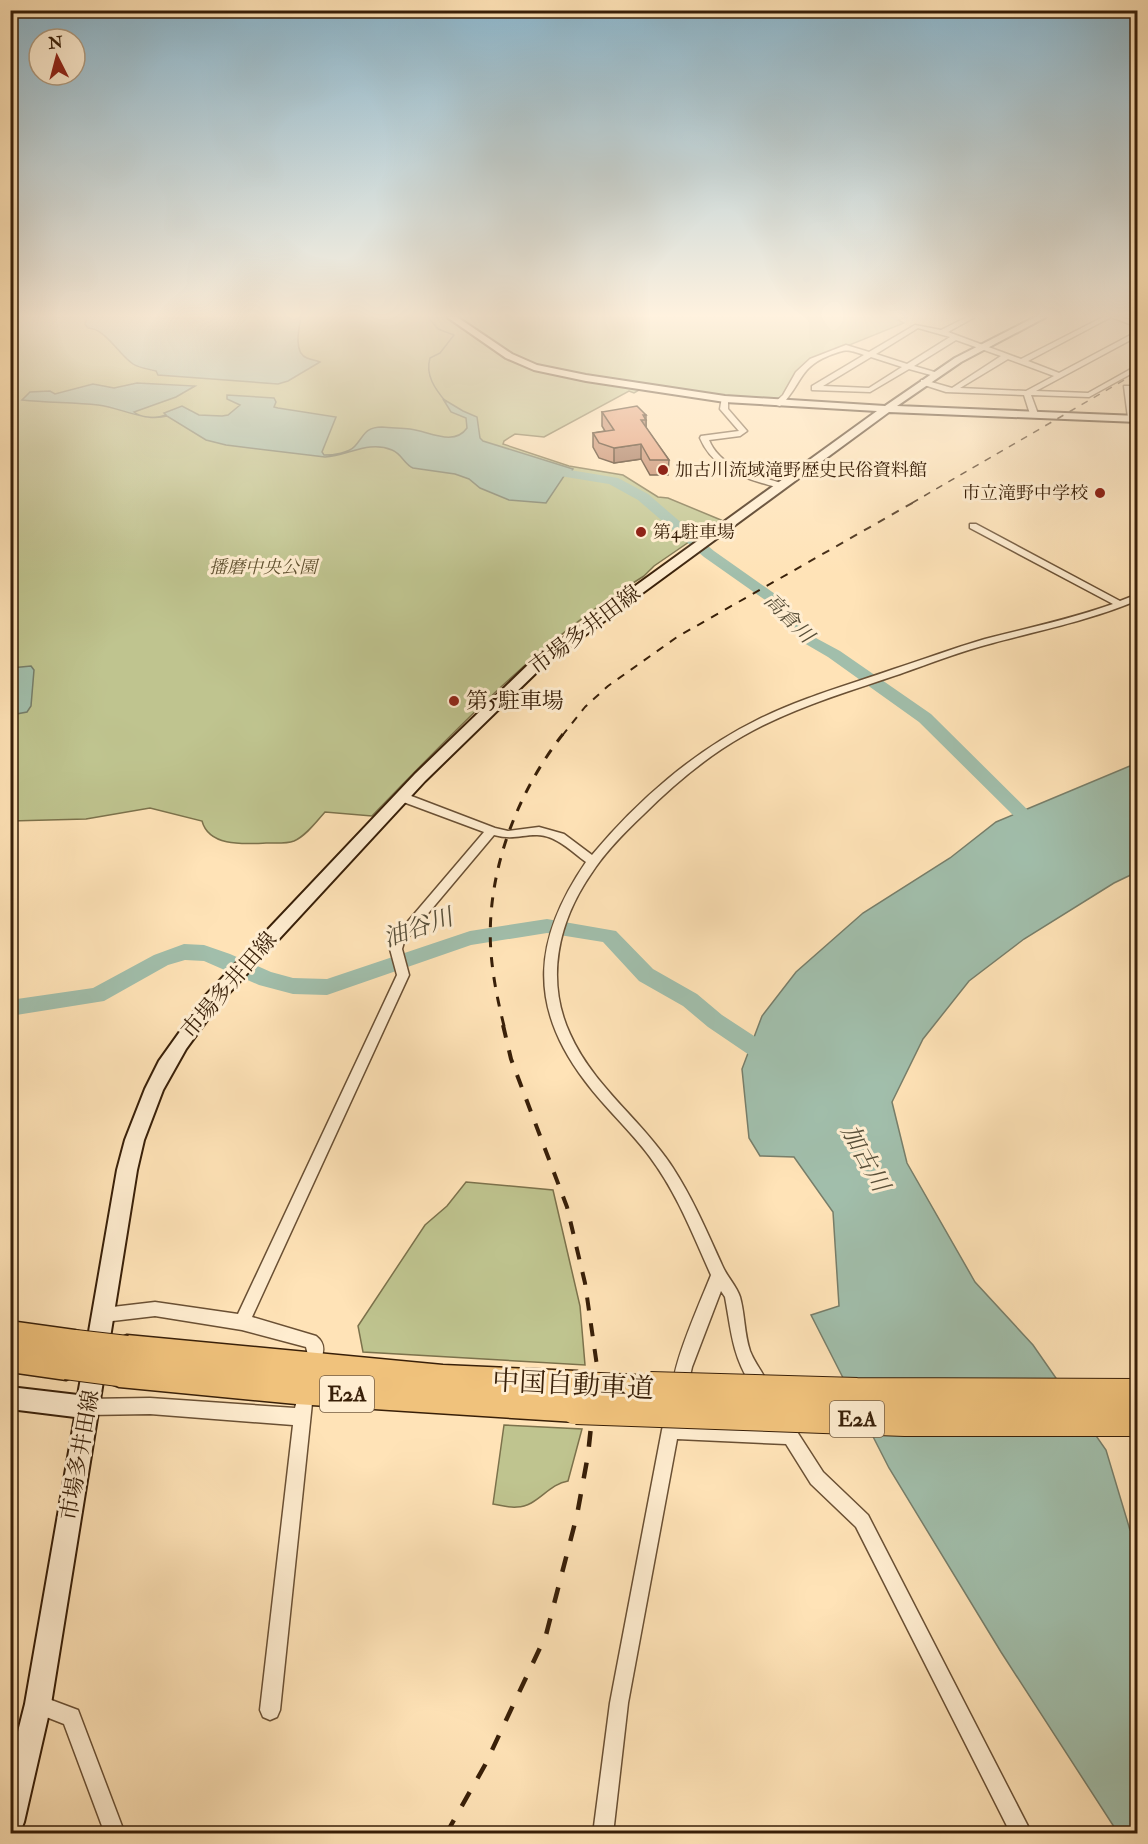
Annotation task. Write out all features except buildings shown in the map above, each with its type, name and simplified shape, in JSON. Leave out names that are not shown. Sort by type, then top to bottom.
[{"type":"highway","name":"中国自動車道","points":[[10,1334],[71,1354],[296,1390],[576,1397],[905,1420],[1137,1420]]},
{"type":"highway","name":"中国自動車道","points":[[10,1358],[71,1354]]},
{"type":"highway","name":"中国自動車道","points":[[576,1397],[748,1393],[896,1396],[1137,1395]]},
{"type":"main road","points":[[767,403],[1135,418]]},
{"type":"main road","name":"市場多井田線","points":[[10,1822],[38,1704],[127,1170],[146,1102],[161,1070],[204,1009],[232,977],[497,699],[538,663],[894,403]]},
{"type":"main road","points":[[10,1398],[87,1407]]},
{"type":"street","points":[[725,403],[724,409],[742,431],[740,434],[704,438],[710,453],[737,470],[782,486]]},
{"type":"street","points":[[1030,403],[1034,414]]},
{"type":"street","points":[[1133,403],[1135,418]]},
{"type":"street","points":[[973,526],[1121,605]]},
{"type":"street","points":[[1022,1833],[862,1521],[816,1478],[788,1436],[743,1355],[731,1294],[719,1275],[704,1239],[669,1173],[639,1131],[583,1072],[570,1051],[554,1007],[549,977],[557,929],[572,892],[593,861],[628,822],[676,779],[719,746],[759,723],[840,690],[968,647],[1121,605],[1137,597]]},
{"type":"street","points":[[402,797],[492,831],[508,835],[539,831],[560,837],[593,861]]},
{"type":"street","points":[[242,1322],[403,975],[396,949],[398,940],[492,831]]},
{"type":"street","points":[[603,1833],[619,1703],[670,1430],[684,1367],[719,1275]]},
{"type":"street","points":[[104,1314],[155,1309],[242,1322],[310,1341],[315,1345],[315,1353]]},
{"type":"street","points":[[87,1407],[150,1406],[303,1410],[270,1710]]},
{"type":"street","points":[[670,1430],[788,1436]]},
{"type":"street","points":[[38,1704],[71,1717],[115,1833]]},
{"type":"green space","name":"播磨中央公園","points":[[10,403],[607,403],[544,437],[515,434],[503,444],[569,466],[623,475],[658,497],[668,498],[721,520],[569,628],[534,657],[500,687],[372,816],[325,812],[307,832],[294,841],[248,844],[220,840],[212,836],[202,821],[150,808],[86,819],[11,821]]},
{"type":"green space","points":[[466,1182],[553,1190],[580,1306],[585,1365],[363,1352],[358,1326],[425,1225],[447,1206]]},
{"type":"green space","points":[[504,1425],[582,1429],[568,1481],[554,1486],[537,1500],[524,1506],[511,1507],[493,1504]]},
{"type":"water","points":[[68,403],[159,403],[134,412],[144,416],[98,405]]},
{"type":"water","points":[[236,403],[276,403],[274,407],[336,417],[322,452],[328,455],[349,450],[366,433],[376,427],[410,429],[448,437],[462,434],[467,428],[466,418],[451,412],[445,403],[450,403],[477,417],[480,438],[483,441],[573,469],[570,474],[566,473],[546,503],[509,500],[455,474],[413,468],[401,456],[383,447],[366,448],[325,457],[226,445],[206,440],[167,416],[155,417],[166,415],[164,413],[182,406],[199,415],[222,416],[228,415],[240,405]]},
{"type":"water","points":[[31,666],[34,670],[31,706],[27,712],[11,715],[11,668]]},
{"type":"water","name":"加古川","points":[[1137,763],[1137,872],[1114,883],[1024,939],[969,981],[923,1039],[892,1102],[907,1163],[975,1282],[1033,1345],[1106,1450],[1130,1530],[1137,1536],[1137,1833],[1118,1833],[1001,1652],[889,1468],[811,1315],[839,1306],[833,1212],[794,1157],[760,1156],[749,1138],[742,1069],[762,1016],[796,972],[863,913],[950,858],[996,822]]},
{"type":"waterway","name":"高倉川","points":[[534,468],[613,481],[643,497],[709,554],[780,604],[809,640],[834,654],[925,718],[1038,830]]},
{"type":"waterway","name":"油谷川","points":[[10,1008],[97,995],[161,960],[184,952],[204,953],[223,959],[266,979],[293,986],[327,987],[470,938],[547,926],[609,936],[646,975],[690,1000],[715,1021],[772,1059]]},
{"type":"railway","points":[[912,503],[1084,403]]},
{"type":"railway","points":[[562,736],[585,707],[608,686],[677,637],[914,502]]},
{"type":"railway","points":[[504,1026],[491,953],[490,924],[493,895],[507,837],[518,809],[546,757],[563,734]]},
{"type":"railway","points":[[503,1025],[511,1059],[567,1207],[585,1283],[597,1366],[595,1390]]},
{"type":"railway","points":[[446,1834],[485,1765],[546,1635],[577,1515],[588,1455],[595,1388]]},
{"type":"place","name":"加古川流域滝野歴史民俗資料館","points":[[663,470]]},
{"type":"place","name":"市立滝野中学校","points":[[1100,493]]},
{"type":"place","name":"第4駐車場","points":[[641,532]]},
{"type":"place","name":"第5駐車場","points":[[454,701]]}]
